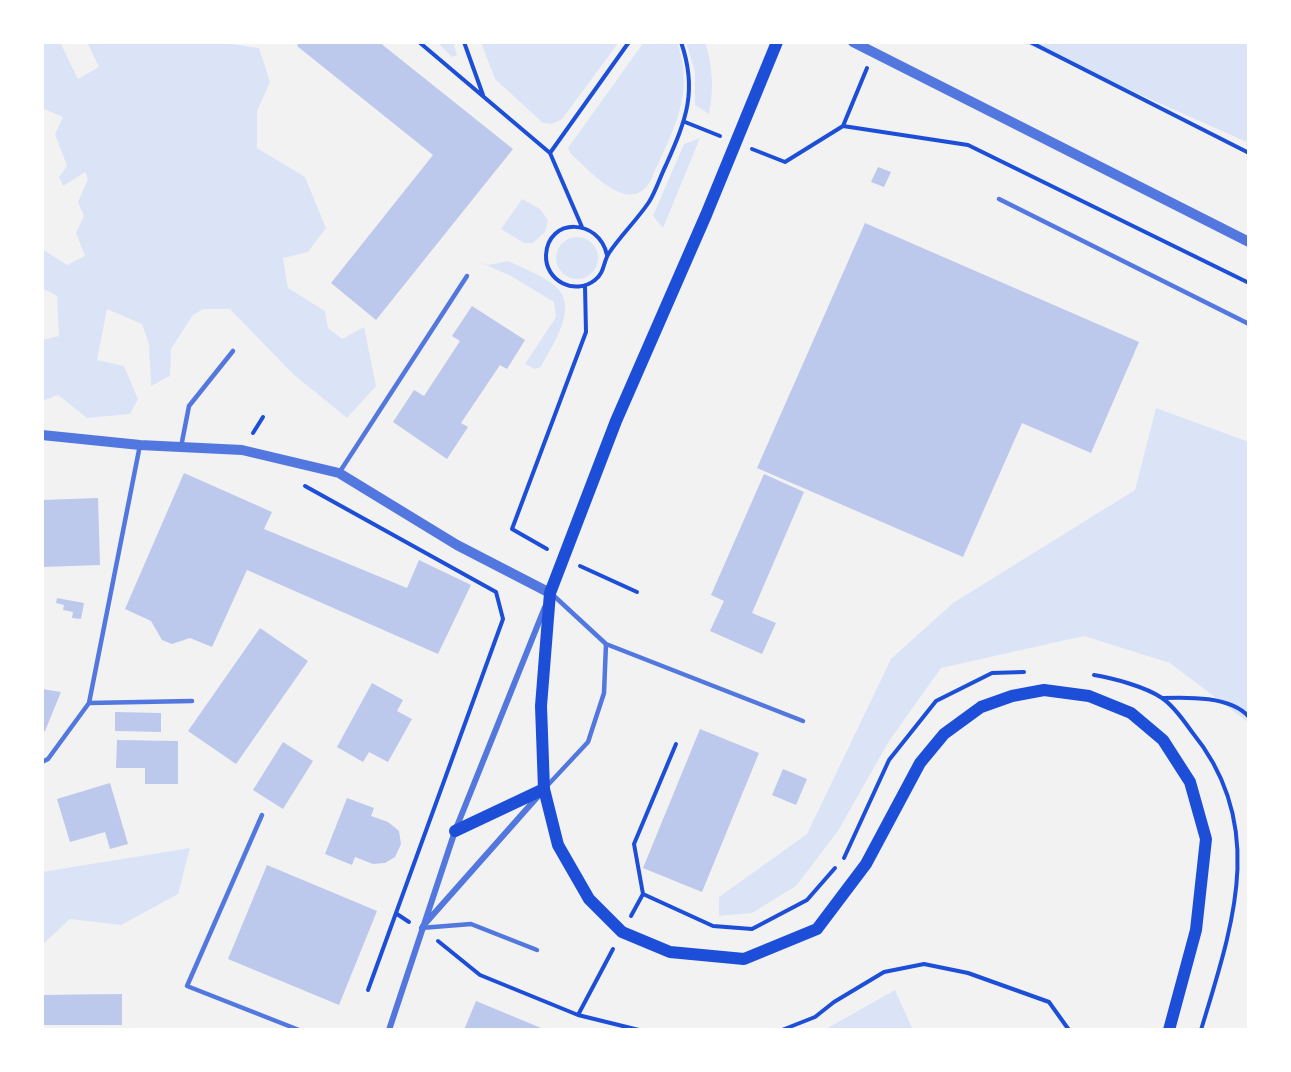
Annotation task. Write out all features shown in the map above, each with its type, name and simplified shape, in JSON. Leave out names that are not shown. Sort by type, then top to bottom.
[{"type":"main road","points":[[777,42],[616,421],[550,593],[541,706],[544,789],[558,845],[590,899],[622,932],[670,952],[744,959],[817,929],[866,864],[920,763],[944,734],[981,707],[1012,696],[1044,690],[1089,696],[1131,713],[1163,740],[1190,782],[1206,839],[1196,930],[1169,1030]]},
{"type":"main road","points":[[454,831],[544,789]]},
{"type":"street","points":[[853,42],[1249,242]]},
{"type":"street","points":[[42,435],[141,445],[242,450],[339,473],[457,545],[550,593],[454,831],[389,1030]]},
{"type":"street","points":[[421,928],[544,789]]},
{"type":"lane","points":[[999,199],[1249,324]]},
{"type":"lane","points":[[339,473],[467,276]]},
{"type":"lane","points":[[181,447],[189,405],[233,351]]},
{"type":"lane","points":[[45,761],[88,703],[141,445]]},
{"type":"lane","points":[[550,593],[606,644],[803,721]]},
{"type":"lane","points":[[544,789],[588,742],[604,693],[606,644]]},
{"type":"lane","points":[[88,703],[192,701]]},
{"type":"lane","points":[[262,815],[187,986],[299,1030]]},
{"type":"lane","points":[[421,928],[471,924],[537,950]]},
{"type":"path","points":[[419,42],[550,153],[582,227]]},
{"type":"path","points":[[464,42],[484,97]]},
{"type":"path","points":[[550,153],[629,42]]},
{"type":"path","points":[[607,255],[599,237],[582,227],[572,227],[555,236],[546,254],[550,272],[557,280],[566,285],[585,286],[601,274],[607,255],[649,202],[685,122],[690,97],[690,76],[681,42]]},
{"type":"path","points":[[1030,42],[1249,153]]},
{"type":"path","points":[[685,122],[785,162],[843,126],[874,52]]},
{"type":"path","points":[[843,126],[968,145],[1249,283]]},
{"type":"path","points":[[585,286],[586,332],[512,528],[564,558],[637,592]]},
{"type":"path","points":[[302,484],[495,592],[504,619],[368,990]]},
{"type":"path","points":[[643,894],[713,926],[752,929],[807,900],[843,860],[889,760],[936,700],[992,673],[1035,671]]},
{"type":"path","points":[[1090,675],[1113,678],[1162,698],[1202,697],[1244,711],[1249,717]]},
{"type":"path","points":[[1162,698],[1202,744],[1223,779],[1234,821],[1238,853],[1234,911],[1201,1030]]},
{"type":"path","points":[[579,1015],[643,894],[634,844],[676,744]]},
{"type":"path","points":[[421,928],[480,975],[579,1015],[639,1030]]},
{"type":"path","points":[[782,1030],[814,1017],[834,1002],[884,972],[924,964],[968,973],[1049,1002],[1069,1030]]},
{"type":"shaded area","points":[[60,42],[78,79],[99,67],[87,42],[218,42],[259,48],[270,82],[257,111],[257,148],[305,177],[326,228],[308,252],[283,258],[288,288],[325,311],[328,328],[342,339],[364,327],[376,386],[347,418],[293,374],[230,309],[203,309],[193,315],[171,349],[170,376],[151,386],[149,344],[142,324],[107,309],[97,360],[124,366],[138,399],[130,414],[87,418],[58,395],[42,401],[42,340],[59,336],[57,296],[42,288],[42,249],[67,265],[85,256],[76,233],[84,216],[78,202],[88,179],[85,172],[63,186],[59,177],[67,166],[55,134],[63,117],[42,108],[42,43]]},
{"type":"shaded area","points":[[437,42],[453,42],[457,55],[452,57]]},
{"type":"shaded area","points":[[481,42],[619,42],[562,119],[552,124],[543,123],[495,79]]},
{"type":"shaded area","points":[[644,42],[677,42],[684,79],[683,96],[673,129],[651,180],[642,190],[632,194],[621,193],[599,180],[571,154],[568,148]]},
{"type":"shaded area","points":[[686,42],[705,42],[712,78],[709,114],[695,105],[695,72]]},
{"type":"shaded area","points":[[1022,42],[1249,42],[1249,143]]},
{"type":"shaded area","points":[[700,138],[663,228],[653,216],[684,144]]},
{"type":"shaded area","points":[[522,199],[540,209],[548,220],[545,232],[533,243],[524,243],[501,229]]},
{"type":"shaded area","points":[[577,237],[585,238],[592,243],[597,250],[597,266],[592,273],[585,278],[577,279],[569,278],[562,273],[557,266],[556,258],[557,250],[562,243],[569,238]]},
{"type":"shaded area","points":[[477,261],[488,265],[508,261],[543,278],[562,294],[565,314],[562,326],[541,367],[535,369],[525,364],[556,317],[554,302],[511,276]]},
{"type":"shaded area","points":[[1156,408],[1249,442],[1249,723],[1170,663],[1084,636],[941,668],[889,741],[838,831],[796,886],[752,913],[719,916],[719,897],[807,834],[891,659],[953,603],[1135,490]]},
{"type":"shaded area","points":[[190,848],[178,894],[121,925],[70,919],[42,945],[42,872]]},
{"type":"shaded area","points":[[895,990],[913,1030],[824,1030]]},
{"type":"building","points":[[300,42],[379,42],[513,149],[376,320],[331,283],[433,155],[297,46]]},
{"type":"building","points":[[878,167],[891,172],[884,187],[871,182]]},
{"type":"building","points":[[865,223],[1139,342],[1091,453],[1022,423],[963,557],[757,468]]},
{"type":"building","points":[[472,306],[525,340],[507,369],[500,365],[461,423],[468,427],[447,459],[393,422],[414,390],[424,396],[460,341],[452,336]]},
{"type":"building","points":[[184,473],[272,512],[264,529],[407,588],[419,560],[471,585],[438,654],[247,570],[212,647],[190,638],[172,644],[162,640],[151,621],[125,609]]},
{"type":"building","points":[[764,474],[804,492],[752,613],[776,623],[762,654],[710,631],[724,601],[711,595]]},
{"type":"building","points":[[98,498],[100,565],[42,567],[42,500]]},
{"type":"building","points":[[57,598],[84,603],[81,619],[72,618],[73,612],[63,610],[64,605],[56,603]]},
{"type":"building","points":[[260,628],[308,661],[236,764],[188,731]]},
{"type":"building","points":[[372,683],[403,700],[397,711],[412,719],[388,762],[369,752],[363,762],[337,747]]},
{"type":"building","points":[[42,689],[61,692],[45,731],[42,731]]},
{"type":"building","points":[[115,712],[161,713],[161,732],[115,731]]},
{"type":"building","points":[[700,729],[759,753],[702,892],[643,868]]},
{"type":"building","points":[[117,740],[178,741],[178,784],[145,784],[145,768],[116,768]]},
{"type":"building","points":[[283,742],[313,761],[283,809],[253,790]]},
{"type":"building","points":[[783,769],[807,779],[796,805],[772,795]]},
{"type":"building","points":[[110,783],[128,844],[110,849],[105,832],[70,842],[57,799]]},
{"type":"building","points":[[347,798],[374,808],[371,816],[388,822],[399,831],[401,844],[395,857],[385,863],[373,864],[355,857],[352,865],[325,854]]},
{"type":"building","points":[[267,865],[377,911],[339,1005],[228,959]]},
{"type":"building","points":[[122,994],[122,1025],[42,1025],[42,995]]},
{"type":"building","points":[[476,1001],[546,1030],[464,1030]]}]
